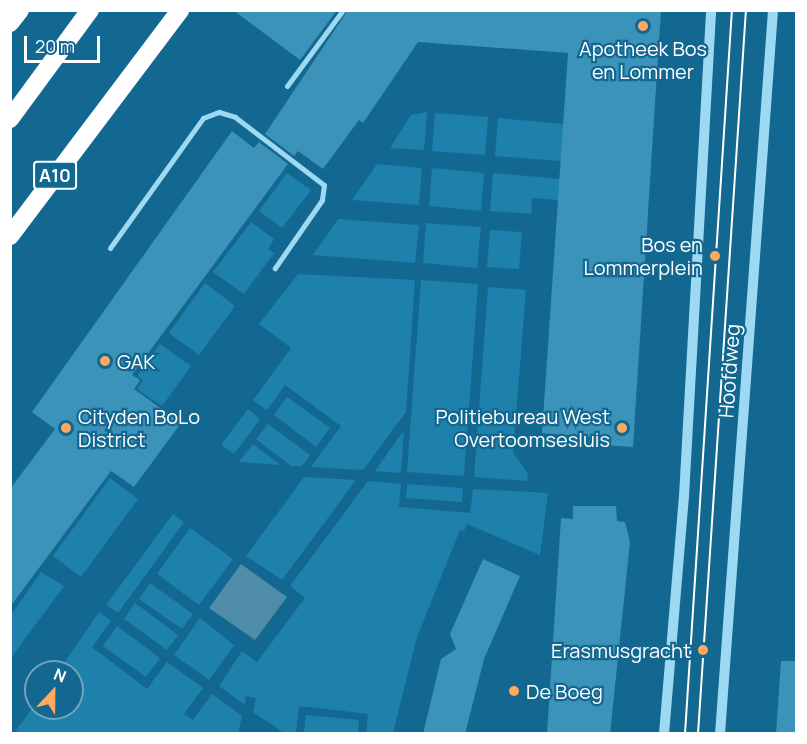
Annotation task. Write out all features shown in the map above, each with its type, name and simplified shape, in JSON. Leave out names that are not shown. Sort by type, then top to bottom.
[{"type":"highway","points":[[10,23],[20,10]]},
{"type":"highway","points":[[10,118],[90,10]]},
{"type":"highway","name":"A10","points":[[10,236],[180,10]]},
{"type":"street","points":[[287,86],[343,10]]},
{"type":"street","name":"Hoofdweg","points":[[664,734],[684,496],[711,10]]},
{"type":"street","name":"Hoofdweg","points":[[720,734],[773,10]]},
{"type":"street","points":[[110,248],[203,118],[219,112],[235,117],[324,185],[322,200],[275,268]]},
{"type":"shaded area","points":[[427,112],[424,150],[390,148],[411,115]]},
{"type":"shaded area","points":[[435,113],[488,117],[485,155],[432,151]]},
{"type":"shaded area","points":[[498,118],[564,124],[561,161],[495,156]]},
{"type":"shaded area","points":[[377,164],[422,168],[419,205],[352,200]]},
{"type":"shaded area","points":[[432,168],[484,173],[481,211],[429,206]]},
{"type":"shaded area","points":[[287,173],[311,190],[282,228],[259,211]]},
{"type":"shaded area","points":[[493,173],[560,179],[559,200],[532,198],[531,214],[490,211]]},
{"type":"shaded area","points":[[338,219],[419,225],[415,263],[313,255]]},
{"type":"shaded area","points":[[251,222],[274,239],[268,249],[274,253],[244,294],[213,272]]},
{"type":"shaded area","points":[[426,223],[481,227],[477,268],[423,263]]},
{"type":"shaded area","points":[[490,230],[522,232],[519,269],[487,267]]},
{"type":"shaded area","points":[[298,274],[415,280],[406,412],[363,470],[311,467],[341,426],[285,385],[267,410],[253,400],[291,348],[259,324]]},
{"type":"shaded area","points":[[421,280],[478,284],[464,476],[407,472]]},
{"type":"shaded area","points":[[205,283],[235,306],[199,355],[169,333]]},
{"type":"shaded area","points":[[488,287],[526,290],[513,452],[528,474],[527,481],[474,477]]},
{"type":"shaded area","points":[[160,344],[191,366],[162,406],[137,389],[143,380],[137,376]]},
{"type":"shaded area","points":[[287,397],[330,428],[316,447],[274,415]]},
{"type":"shaded area","points":[[248,409],[260,419],[234,454],[221,445]]},
{"type":"shaded area","points":[[268,424],[310,455],[302,466],[291,466],[256,439]]},
{"type":"shaded area","points":[[404,430],[401,473],[375,471]]},
{"type":"shaded area","points":[[253,444],[281,465],[239,462]]},
{"type":"shaded area","points":[[304,477],[356,480],[282,580],[246,556]]},
{"type":"shaded area","points":[[110,478],[138,499],[81,577],[53,556]]},
{"type":"shaded area","points":[[368,481],[401,484],[399,507],[470,513],[473,489],[548,493],[540,555],[467,524],[464,531],[460,530],[417,637],[393,733],[366,733],[368,714],[299,706],[296,733],[284,733],[253,712],[256,698],[246,696],[245,705],[219,686],[242,651],[257,662],[305,598],[290,586]]},
{"type":"shaded area","points":[[407,484],[463,488],[462,502],[406,498]]},
{"type":"shaded area","points":[[173,514],[184,522],[118,613],[106,605]]},
{"type":"shaded area","points":[[190,528],[233,559],[199,605],[157,574]]},
{"type":"shaded area","points":[[241,564],[287,597],[255,640],[209,608]]},
{"type":"shaded area","points":[[41,572],[64,586],[11,658],[11,615]]},
{"type":"shaded area","points":[[150,583],[193,614],[182,629],[139,599]]},
{"type":"shaded area","points":[[135,603],[178,635],[167,650],[124,619]]},
{"type":"shaded area","points":[[99,612],[111,621],[92,647],[147,689],[167,662],[203,688],[184,714],[193,720],[212,694],[242,716],[238,733],[14,733],[24,719],[84,720],[84,660],[66,660]]},
{"type":"shaded area","points":[[200,618],[234,645],[209,680],[174,655]]},
{"type":"shaded area","points":[[117,626],[160,658],[146,677],[103,646]]},
{"type":"shaded area","points":[[306,715],[359,720],[358,733],[304,733]]},
{"type":"building","points":[[233,10],[337,10],[300,60]]},
{"type":"building","points":[[348,10],[661,10],[633,447],[589,444],[590,437],[542,433],[568,53],[418,42],[363,123],[359,120],[323,169],[298,151],[294,156],[265,134]]},
{"type":"building","name":"GAK","points":[[232,131],[254,148],[259,142],[288,164],[132,375],[140,380],[134,389],[181,423],[134,487],[111,471],[10,607],[10,489],[55,429],[32,412]]},
{"type":"building","points":[[573,506],[616,506],[617,521],[625,522],[630,542],[610,734],[547,734],[561,518],[573,519]]},
{"type":"building","points":[[483,559],[520,576],[484,659],[465,734],[423,734],[441,659],[456,649],[450,634]]},
{"type":"building","points":[[781,661],[796,661],[796,734],[776,734]]},
{"type":"tram line","points":[[685,734],[732,10]]},
{"type":"tram line","points":[[698,734],[746,10]]},
{"type":"place","name":"Apotheek Bos en Lommer","points":[[643,26]]},
{"type":"place","name":"Bos en Lommerplein","points":[[715,256]]},
{"type":"place","name":"GAK","points":[[105,361]]},
{"type":"place","name":"Cityden BoLo District","points":[[66,428]]},
{"type":"place","name":"Politiebureau West Overtoomsesluis","points":[[622,428]]},
{"type":"place","name":"Erasmusgracht","points":[[703,650]]},
{"type":"place","name":"De Boeg","points":[[514,691]]}]
